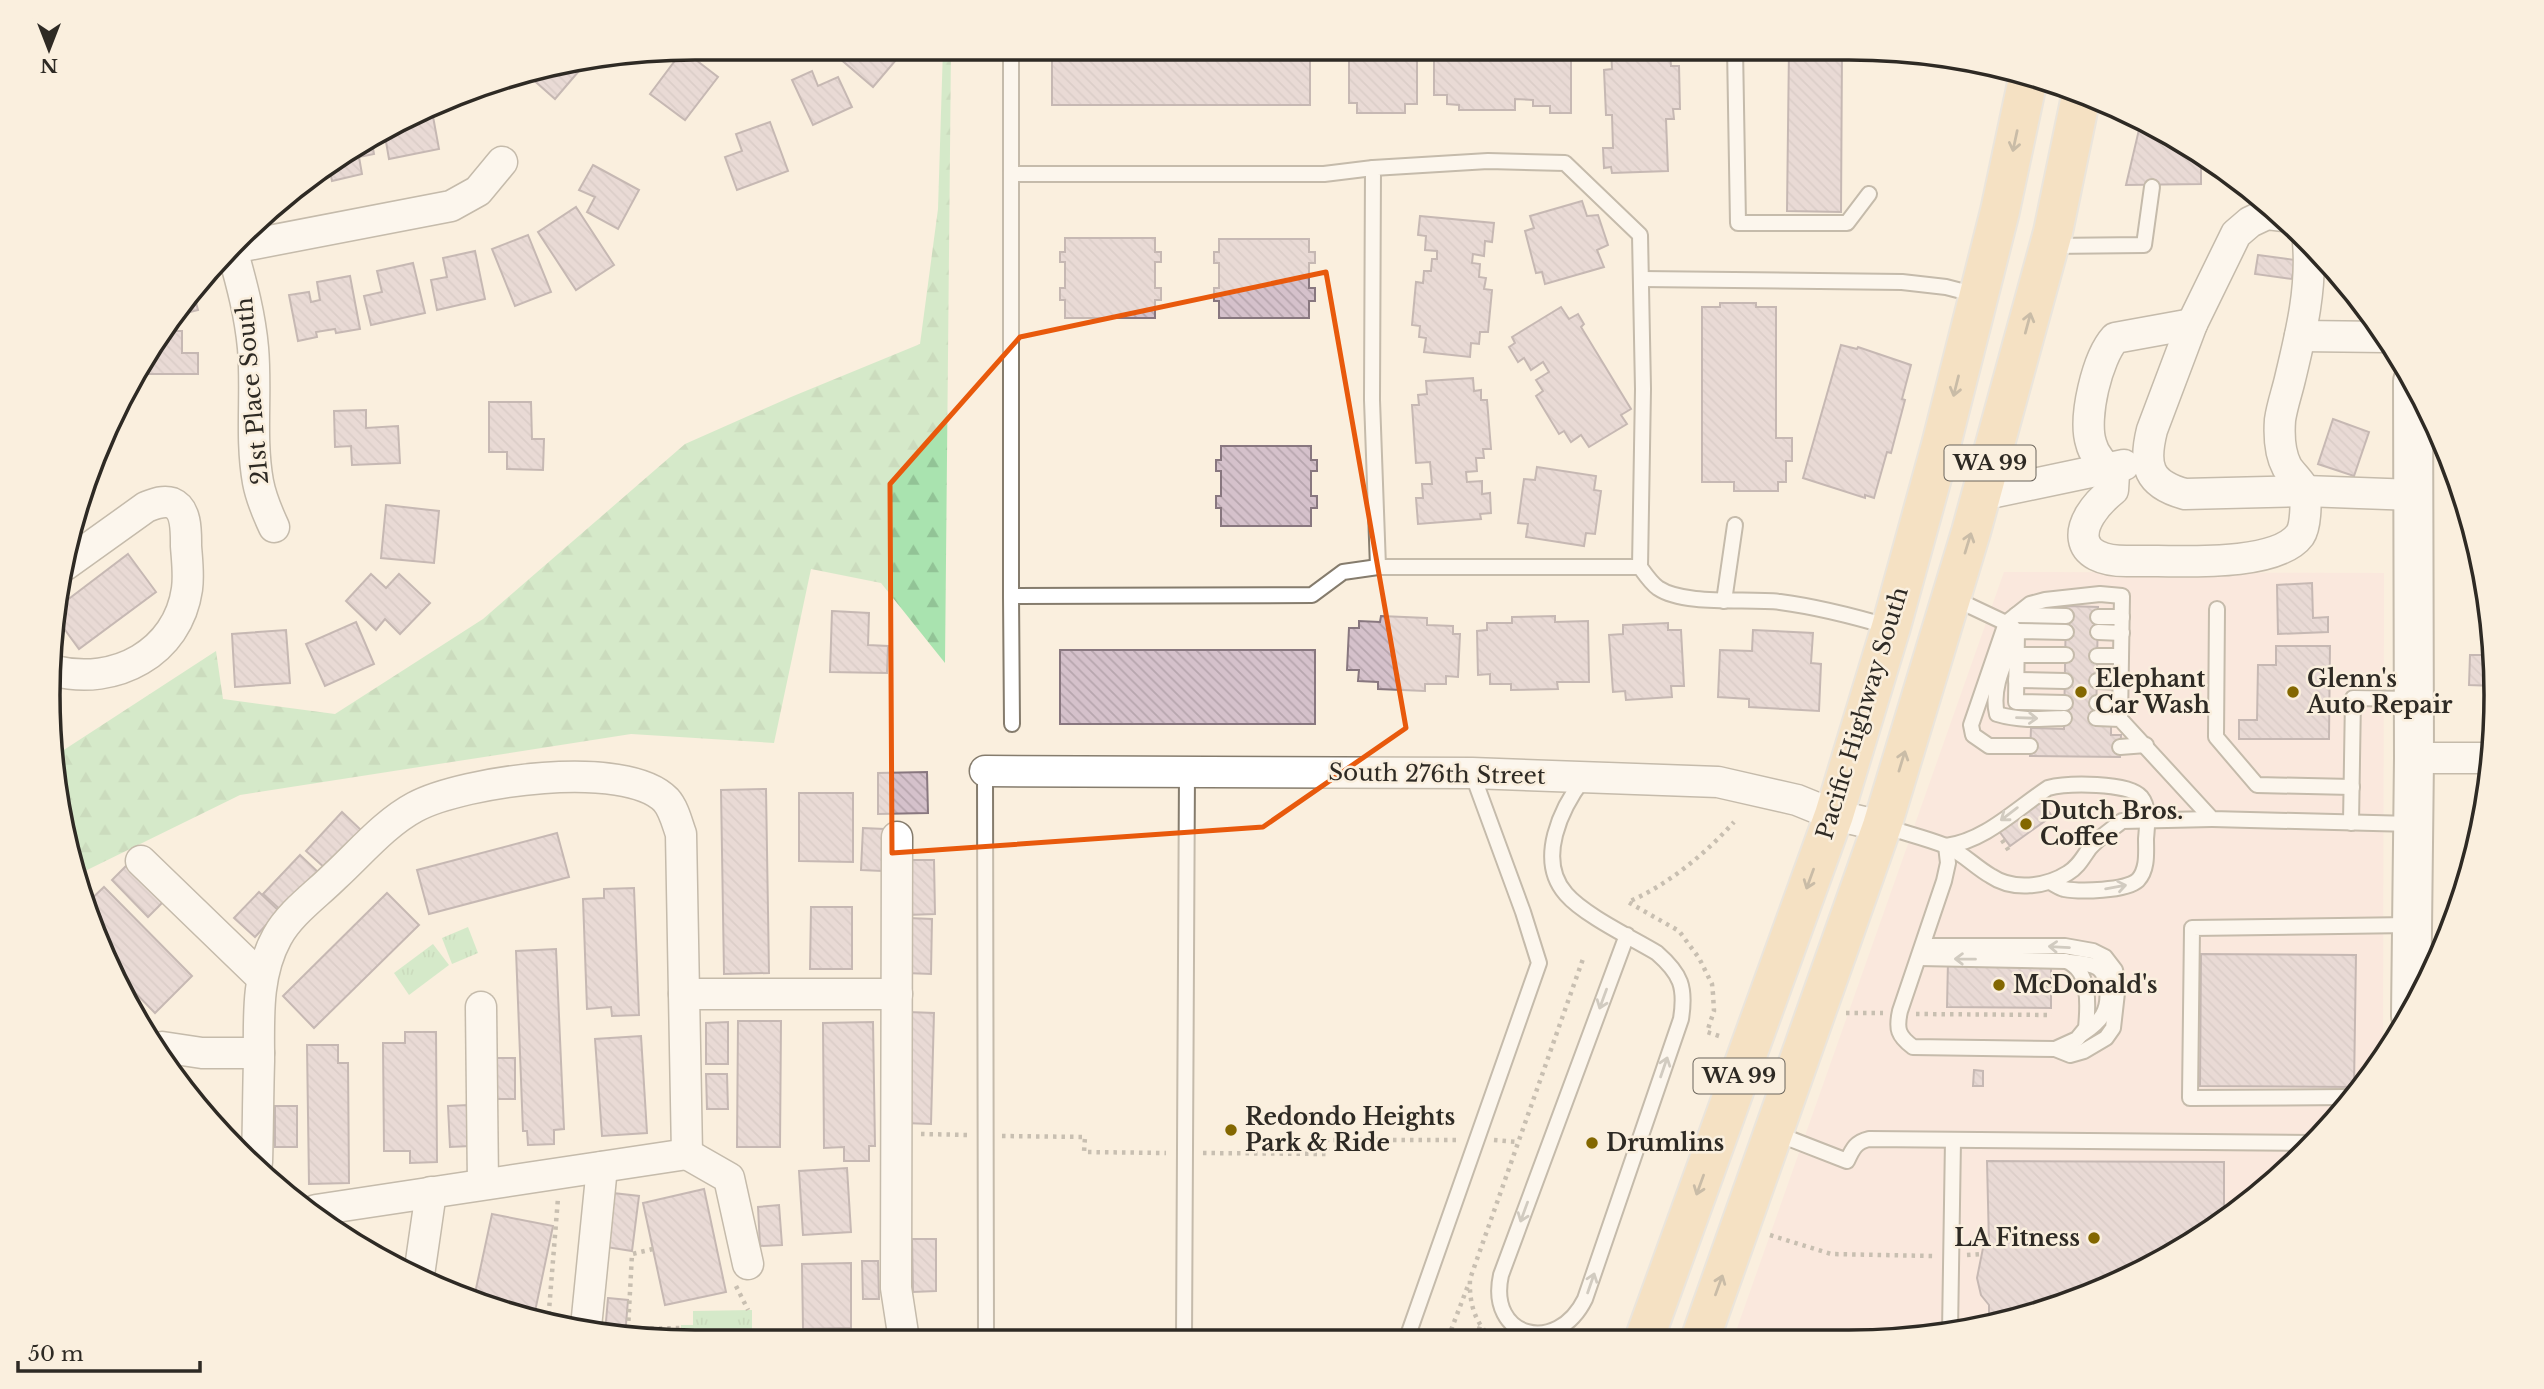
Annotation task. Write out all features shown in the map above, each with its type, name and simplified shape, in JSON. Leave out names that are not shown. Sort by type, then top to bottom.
[{"type":"main road","name":"Pacific Highway South","points":[[1648,1330],[1834,815],[1891,627],[1941,445],[2000,211],[2027,85]]},
{"type":"main road","name":"WA 99","points":[[1703,1330],[1882,826],[1981,495],[2049,246],[2080,103]]},
{"type":"main road","points":[[2411,990],[2414,758],[2413,403]]},
{"type":"street","points":[[244,246],[452,206],[478,191],[502,162]]},
{"type":"street","points":[[2265,215],[2250,222],[2236,234],[2192,324],[2151,430],[2149,471],[2158,483],[2185,494],[2305,491],[2414,495]]},
{"type":"street","name":"21st Place South","points":[[234,257],[247,299],[253,350],[258,483],[263,503],[274,527]]},
{"type":"street","points":[[2256,491],[2270,476],[2300,336],[2311,268],[2310,257]]},
{"type":"street","points":[[2192,324],[2124,335],[2115,338],[2108,345],[2100,364],[2089,430],[2095,453],[2114,474],[2113,490],[2097,503],[2085,522],[2081,533],[2087,547],[2112,561],[2232,560],[2278,550],[2294,541],[2303,532],[2305,491],[2286,466],[2281,450],[2280,420]]},
{"type":"street","points":[[2300,336],[2373,337]]},
{"type":"street","points":[[1981,495],[2148,460]]},
{"type":"street","points":[[61,672],[84,675],[115,672],[133,666],[151,654],[164,640],[177,621],[188,587],[186,527],[181,512],[173,503],[159,502],[146,507],[75,558]]},
{"type":"street","points":[[2414,758],[2481,758]]},
{"type":"street","name":"South 276th Street","points":[[985,771],[1472,773],[1718,782],[1797,800],[1834,815],[1882,826]]},
{"type":"street","points":[[257,1155],[262,978],[273,944],[293,916],[389,825],[415,807],[482,785],[518,780],[580,779],[631,782],[651,790],[667,800],[681,834],[687,1154]]},
{"type":"street","points":[[898,837],[896,1288],[902,1330]]},
{"type":"street","points":[[141,861],[262,978]]},
{"type":"street","points":[[684,994],[897,995]]},
{"type":"street","points":[[481,1007],[483,1184]]},
{"type":"street","points":[[168,1048],[202,1054],[259,1053]]},
{"type":"street","points":[[323,1209],[687,1154],[729,1178],[748,1264]]},
{"type":"street","points":[[587,1320],[602,1167]]},
{"type":"street","points":[[420,1267],[431,1192]]},
{"type":"lane","points":[[1011,60],[1012,724]]},
{"type":"lane","points":[[1735,60],[1738,223],[1847,223],[1870,194]]},
{"type":"lane","points":[[1011,174],[1324,174],[1373,168],[1488,161],[1565,163],[1640,235],[1643,389],[1640,567],[1657,587],[1689,596],[1724,601],[1779,602],[1832,610],[1891,627]]},
{"type":"lane","points":[[1373,168],[1371,400],[1378,567]]},
{"type":"lane","points":[[2049,246],[2144,245],[2152,187]]},
{"type":"lane","points":[[1641,279],[1902,282],[1946,287],[1978,295]]},
{"type":"lane","points":[[1724,601],[1735,525]]},
{"type":"lane","points":[[1011,596],[1312,595],[1343,572],[1378,567],[1640,567]]},
{"type":"lane","points":[[2030,746],[1989,746],[1973,735],[1971,725],[1988,674],[2013,623],[2030,604],[2045,600],[2100,594],[2122,596],[2121,711],[2146,745],[2212,819]]},
{"type":"lane","points":[[1951,597],[2013,623],[2066,632]]},
{"type":"lane","points":[[2217,609],[2216,737],[2257,785],[2352,787]]},
{"type":"lane","points":[[2013,623],[2066,616]]},
{"type":"lane","points":[[2098,617],[2122,617]]},
{"type":"lane","points":[[2013,623],[2017,654],[2016,702],[2065,703]]},
{"type":"lane","points":[[2013,623],[1995,691],[1997,714],[2025,719],[2064,718]]},
{"type":"lane","points":[[2098,632],[2122,633]]},
{"type":"lane","points":[[2017,654],[2066,655]]},
{"type":"lane","points":[[2097,656],[2121,656]]},
{"type":"lane","points":[[2016,680],[2065,681]]},
{"type":"lane","points":[[2097,681],[2121,682]]},
{"type":"lane","points":[[2351,823],[2353,698],[2414,699]]},
{"type":"lane","points":[[2096,711],[2121,711]]},
{"type":"lane","points":[[2120,747],[2146,745]]},
{"type":"lane","points":[[985,771],[986,1330]]},
{"type":"lane","points":[[1184,1330],[1187,771]]},
{"type":"lane","points":[[1410,1330],[1539,963],[1472,773]]},
{"type":"lane","points":[[1555,1330],[1562,1328],[1579,1311],[1585,1299],[1681,1019],[1684,1002],[1679,978],[1657,953],[1574,901],[1560,885],[1553,862],[1558,822],[1584,777]]},
{"type":"lane","points":[[1946,846],[1975,838],[2048,788],[2060,785],[2133,790],[2146,804],[2147,820],[2145,867],[2137,880],[2119,888],[2102,889],[2064,889],[2050,882]]},
{"type":"lane","points":[[1882,826],[1946,846],[2007,884],[2027,885],[2050,882],[2070,872],[2090,849],[2122,821],[2212,819],[2413,824]]},
{"type":"lane","points":[[1921,952],[2065,946],[2093,951],[2105,957],[2115,970],[2118,984],[2113,1028],[2106,1038],[2084,1051],[2070,1055],[2055,1049],[1913,1047],[1901,1038],[1897,1027],[1900,1014],[1944,881],[1948,863],[1946,846]]},
{"type":"lane","points":[[2340,1097],[2190,1098],[2192,928],[2411,925]]},
{"type":"lane","points":[[1523,1330],[1505,1315],[1500,1297],[1501,1275],[1627,935]]},
{"type":"lane","points":[[1921,952],[2066,961],[2099,969],[2106,978],[2108,1005],[2095,1025],[2055,1049]]},
{"type":"lane","points":[[2066,961],[2080,971],[2086,992],[2086,1028],[2081,1035]]},
{"type":"lane","points":[[1774,1132],[1847,1161],[1855,1145],[1870,1139],[2300,1143]]},
{"type":"lane","points":[[1950,1321],[1953,1140]]},
{"type":"path","points":[[1719,1037],[1707,1032],[1714,1012],[1712,984],[1690,944],[1679,931],[1628,902],[1653,891],[1718,840],[1734,822]]},
{"type":"path","points":[[1451,1330],[1584,956]]},
{"type":"path","points":[[1845,1013],[2052,1016]]},
{"type":"path","points":[[986,1136],[1084,1137],[1084,1152],[1327,1154],[1327,1140],[1517,1142]]},
{"type":"path","points":[[549,1312],[561,1173]]},
{"type":"path","points":[[1770,1234],[1831,1254],[1981,1254]]},
{"type":"path","points":[[628,1326],[632,1254],[653,1249]]},
{"type":"path","points":[[1470,1279],[1472,1310],[1484,1330]]},
{"type":"path","points":[[1478,1330],[1480,1325]]},
{"type":"path","points":[[661,1328],[681,1328]]},
{"type":"highlighted area","points":[[1326,272],[1406,728],[1263,827],[892,853],[890,484],[1020,337]]},
{"type":"shaded area","points":[[2004,572],[2384,573],[2383,1037],[2327,1113],[2299,1144],[2268,1172],[2202,1222],[2130,1264],[2054,1296],[2014,1308],[1932,1324],[1850,1330],[1736,1330]]},
{"type":"green space","points":[[943,60],[951,60],[945,663],[881,583],[811,569],[774,743],[631,734],[240,795],[85,871],[72,818],[62,751],[216,651],[223,699],[335,714],[483,619],[685,444],[920,344],[938,209]]},
{"type":"green space","points":[[468,927],[478,953],[452,964],[442,938]]},
{"type":"green space","points":[[433,944],[449,965],[409,995],[394,973]]},
{"type":"green space","points":[[752,1310],[752,1330],[681,1329],[681,1325],[693,1325],[693,1311]]},
{"type":"building","points":[[675,60],[696,60],[718,77],[685,120],[650,94]]},
{"type":"building","points":[[842,60],[896,60],[873,87]]},
{"type":"building","points":[[1052,60],[1310,60],[1310,105],[1052,105]]},
{"type":"building","points":[[1349,60],[1417,60],[1417,104],[1405,104],[1405,113],[1357,113],[1357,103],[1349,103]]},
{"type":"building","points":[[1434,60],[1571,60],[1571,113],[1550,113],[1550,106],[1533,106],[1533,100],[1515,99],[1515,110],[1459,110],[1459,105],[1447,104],[1447,95],[1434,95]]},
{"type":"building","points":[[1612,60],[1671,60],[1671,66],[1679,66],[1680,109],[1673,109],[1674,119],[1666,119],[1668,171],[1612,173],[1611,167],[1604,168],[1603,148],[1613,148],[1612,115],[1606,115],[1604,70],[1612,69]]},
{"type":"building","points":[[1789,60],[1842,60],[1841,212],[1787,211]]},
{"type":"building","points":[[579,71],[555,99],[534,80]]},
{"type":"building","points":[[812,71],[818,86],[838,77],[852,107],[813,125],[792,80]]},
{"type":"building","points":[[433,116],[439,149],[389,159],[386,140]]},
{"type":"building","points":[[770,122],[788,171],[737,190],[725,157],[742,151],[736,134]]},
{"type":"building","points":[[2139,130],[2201,166],[2201,184],[2126,185]]},
{"type":"building","points":[[373,148],[374,154],[359,157],[362,174],[332,181],[331,175]]},
{"type":"building","points":[[593,165],[639,190],[618,229],[587,212],[595,197],[579,190]]},
{"type":"building","points":[[1582,201],[1587,216],[1598,215],[1608,245],[1597,250],[1604,267],[1545,284],[1542,272],[1536,273],[1525,231],[1534,228],[1530,216]]},
{"type":"building","points":[[576,207],[614,265],[576,290],[538,232]]},
{"type":"building","points":[[1420,216],[1494,223],[1492,242],[1485,241],[1484,256],[1473,254],[1472,263],[1480,264],[1479,277],[1486,278],[1484,289],[1492,290],[1488,332],[1480,332],[1479,344],[1471,343],[1470,357],[1424,352],[1426,338],[1419,337],[1420,326],[1412,325],[1416,282],[1423,283],[1424,271],[1431,271],[1432,259],[1437,259],[1437,251],[1425,250],[1426,236],[1418,235]]},
{"type":"building","points":[[528,235],[551,292],[515,306],[492,249]]},
{"type":"building","points":[[1065,238],[1155,238],[1155,252],[1161,252],[1161,262],[1155,262],[1155,288],[1161,288],[1161,300],[1155,300],[1155,318],[1065,318],[1065,300],[1060,300],[1060,288],[1065,288],[1065,262],[1060,262],[1060,252],[1065,252]]},
{"type":"building","points":[[1219,239],[1309,239],[1309,252],[1315,252],[1315,263],[1309,263],[1309,288],[1315,288],[1315,301],[1309,301],[1309,318],[1219,318],[1219,301],[1214,301],[1214,288],[1219,288],[1219,263],[1214,263],[1214,252],[1219,252]]},
{"type":"building","points":[[475,251],[485,299],[437,310],[431,280],[447,277],[443,258]]},
{"type":"building","points":[[2258,255],[2295,260],[2292,279],[2255,274]]},
{"type":"building","points":[[413,263],[425,313],[371,325],[364,296],[382,292],[377,271]]},
{"type":"building","points":[[350,276],[360,329],[336,333],[335,329],[316,332],[317,337],[298,341],[289,295],[309,292],[311,302],[320,300],[317,282]]},
{"type":"building","points":[[196,302],[198,310],[188,313]]},
{"type":"building","points":[[1720,303],[1756,303],[1756,307],[1776,307],[1776,438],[1792,438],[1792,461],[1786,461],[1786,482],[1778,482],[1778,491],[1734,491],[1734,482],[1702,482],[1702,307],[1720,307]]},
{"type":"building","points":[[1561,307],[1569,319],[1578,314],[1584,324],[1581,327],[1631,409],[1621,415],[1627,424],[1589,447],[1581,435],[1571,442],[1564,431],[1559,434],[1536,396],[1543,391],[1536,380],[1549,372],[1543,362],[1531,370],[1524,358],[1518,362],[1509,347],[1515,343],[1512,337]]},
{"type":"building","points":[[175,331],[182,331],[182,353],[198,353],[198,374],[149,374]]},
{"type":"building","points":[[1841,345],[1857,349],[1858,347],[1911,365],[1891,453],[1887,452],[1874,498],[1865,495],[1865,498],[1803,478]]},
{"type":"building","points":[[1473,378],[1474,391],[1481,390],[1481,400],[1487,400],[1491,449],[1483,449],[1484,458],[1476,458],[1477,471],[1466,472],[1467,482],[1482,481],[1482,494],[1490,493],[1491,513],[1480,514],[1481,519],[1418,524],[1416,498],[1423,498],[1422,484],[1432,484],[1430,462],[1416,463],[1412,405],[1419,405],[1418,395],[1427,394],[1426,381]]},
{"type":"building","points":[[489,402],[531,402],[532,439],[544,439],[543,470],[507,469],[507,452],[489,452]]},
{"type":"building","points":[[366,410],[366,428],[398,426],[400,463],[352,465],[351,446],[335,447],[334,411]]},
{"type":"building","points":[[2333,419],[2369,432],[2354,476],[2318,464]]},
{"type":"building","points":[[1221,446],[1311,446],[1311,460],[1317,460],[1317,471],[1311,471],[1311,496],[1317,496],[1317,508],[1311,508],[1311,526],[1221,526],[1221,508],[1216,508],[1216,496],[1221,496],[1221,471],[1216,471],[1216,460],[1221,460]]},
{"type":"building","points":[[1537,467],[1596,476],[1594,490],[1601,491],[1595,534],[1586,533],[1584,546],[1526,537],[1528,524],[1518,523],[1524,479],[1535,480]]},
{"type":"building","points":[[386,505],[439,511],[434,563],[381,558]]},
{"type":"building","points":[[128,554],[156,592],[79,649],[63,628],[67,600]]},
{"type":"building","points":[[371,574],[386,588],[399,574],[430,603],[400,634],[385,619],[376,630],[346,601]]},
{"type":"building","points":[[2312,583],[2313,618],[2328,617],[2328,632],[2278,634],[2277,585]]},
{"type":"building","name":"Elephant Car Wash","points":[[2066,606],[2098,607],[2096,726],[2111,726],[2111,735],[2121,735],[2120,757],[2030,756],[2031,728],[2064,729]]},
{"type":"building","points":[[832,611],[869,613],[868,645],[888,646],[887,673],[830,672]]},
{"type":"building","points":[[1381,616],[1427,618],[1427,625],[1453,626],[1453,634],[1460,634],[1458,677],[1446,676],[1446,684],[1425,684],[1425,691],[1378,689],[1378,682],[1358,681],[1359,670],[1347,670],[1349,628],[1359,628],[1359,621],[1380,622]]},
{"type":"building","points":[[1555,616],[1555,622],[1588,621],[1589,682],[1557,682],[1558,689],[1511,690],[1511,684],[1490,684],[1490,674],[1478,675],[1477,631],[1487,630],[1487,623],[1512,623],[1512,617]]},
{"type":"building","points":[[356,622],[374,664],[325,686],[306,644]]},
{"type":"building","points":[[1668,623],[1668,630],[1681,630],[1684,686],[1671,686],[1672,697],[1626,700],[1625,691],[1613,692],[1609,635],[1623,634],[1623,625]]},
{"type":"building","points":[[286,630],[290,683],[235,687],[232,634]]},
{"type":"building","points":[[1753,630],[1813,633],[1811,663],[1821,664],[1819,711],[1749,707],[1749,699],[1718,697],[1720,650],[1752,651]]},
{"type":"building","name":"Glenn's Auto Repair","points":[[2276,646],[2330,646],[2329,739],[2239,739],[2239,720],[2257,720],[2258,665],[2276,665]]},
{"type":"building","points":[[1060,650],[1315,650],[1315,724],[1060,724]]},
{"type":"building","points":[[2470,655],[2483,655],[2484,686],[2469,685]]},
{"type":"building","points":[[927,772],[928,813],[878,814],[878,773]]},
{"type":"building","points":[[766,789],[769,973],[724,974],[721,790]]},
{"type":"building","points":[[799,793],[853,793],[853,862],[799,861]]},
{"type":"building","name":"Dutch Bros. Coffee","points":[[2041,801],[2052,816],[2010,846],[1999,831]]},
{"type":"building","points":[[342,812],[362,831],[326,869],[306,851]]},
{"type":"building","points":[[863,828],[884,829],[882,871],[861,870]]},
{"type":"building","points":[[557,833],[569,877],[429,914],[417,870]]},
{"type":"building","points":[[300,855],[320,874],[283,912],[263,894]]},
{"type":"building","points":[[906,860],[934,860],[935,914],[907,915]]},
{"type":"building","points":[[130,862],[166,899],[148,917],[112,880]]},
{"type":"building","points":[[104,887],[192,976],[155,1013],[134,991],[108,938],[93,898]]},
{"type":"building","points":[[634,888],[639,1015],[612,1016],[611,1007],[587,1009],[583,899],[604,898],[604,889]]},
{"type":"building","points":[[259,892],[279,911],[255,937],[234,918]]},
{"type":"building","points":[[387,893],[419,925],[314,1028],[283,996]]},
{"type":"building","points":[[811,907],[852,907],[852,969],[810,969]]},
{"type":"building","points":[[908,918],[932,919],[931,974],[906,973]]},
{"type":"building","points":[[556,949],[564,1129],[554,1130],[554,1144],[528,1145],[527,1131],[523,1131],[516,951]]},
{"type":"building","points":[[2201,954],[2356,955],[2354,1079],[2348,1087],[2200,1086]]},
{"type":"building","name":"McDonald's","points":[[1948,961],[2051,962],[2051,1008],[1947,1007]]},
{"type":"building","points":[[908,1012],[934,1013],[931,1124],[904,1123]]},
{"type":"building","points":[[738,1021],[781,1021],[780,1147],[737,1147]]},
{"type":"building","points":[[728,1022],[728,1064],[706,1064],[706,1023]]},
{"type":"building","points":[[873,1022],[875,1146],[869,1146],[869,1161],[844,1161],[844,1147],[824,1148],[823,1023]]},
{"type":"building","points":[[405,1032],[436,1032],[437,1162],[410,1163],[410,1151],[384,1151],[383,1043],[405,1043]]},
{"type":"building","points":[[641,1036],[647,1133],[602,1136],[595,1039]]},
{"type":"building","points":[[307,1045],[338,1045],[338,1063],[348,1063],[349,1183],[309,1184]]},
{"type":"building","points":[[494,1058],[515,1058],[515,1099],[494,1099]]},
{"type":"building","points":[[1974,1070],[1983,1071],[1983,1086],[1973,1086]]},
{"type":"building","points":[[706,1074],[727,1074],[728,1109],[707,1109]]},
{"type":"building","points":[[468,1105],[470,1146],[450,1147],[448,1106]]},
{"type":"building","points":[[275,1106],[297,1106],[297,1147],[275,1147]]},
{"type":"building","name":"LA Fitness","points":[[1987,1161],[2224,1162],[2224,1206],[2167,1244],[2130,1264],[2054,1296],[1989,1313],[1989,1305],[1981,1295],[1977,1278],[1983,1248],[1986,1243],[1989,1244]]},
{"type":"building","points":[[847,1168],[851,1232],[803,1235],[799,1171]]},
{"type":"building","points":[[704,1189],[726,1292],[665,1305],[643,1203]]},
{"type":"building","points":[[613,1193],[639,1196],[632,1251],[606,1247]]},
{"type":"building","points":[[779,1205],[782,1245],[760,1246],[758,1207]]},
{"type":"building","points":[[492,1214],[553,1226],[535,1309],[476,1290]]},
{"type":"building","points":[[912,1239],[936,1239],[936,1291],[913,1292]]},
{"type":"building","points":[[862,1261],[878,1261],[879,1299],[863,1299]]},
{"type":"building","points":[[851,1263],[851,1328],[803,1329],[802,1264]]},
{"type":"building","points":[[608,1298],[628,1300],[626,1325],[606,1323]]},
{"type":"place","name":"Elephant Car Wash","points":[[2081,692]]},
{"type":"place","name":"Glenn's Auto Repair","points":[[2293,692]]},
{"type":"place","name":"Dutch Bros. Coffee","points":[[2026,824]]},
{"type":"place","name":"McDonald's","points":[[1999,985]]},
{"type":"place","name":"Redondo Heights Park & Ride","points":[[1231,1130]]},
{"type":"place","name":"Drumlins","points":[[1592,1143]]},
{"type":"place","name":"LA Fitness","points":[[2094,1238]]}]
